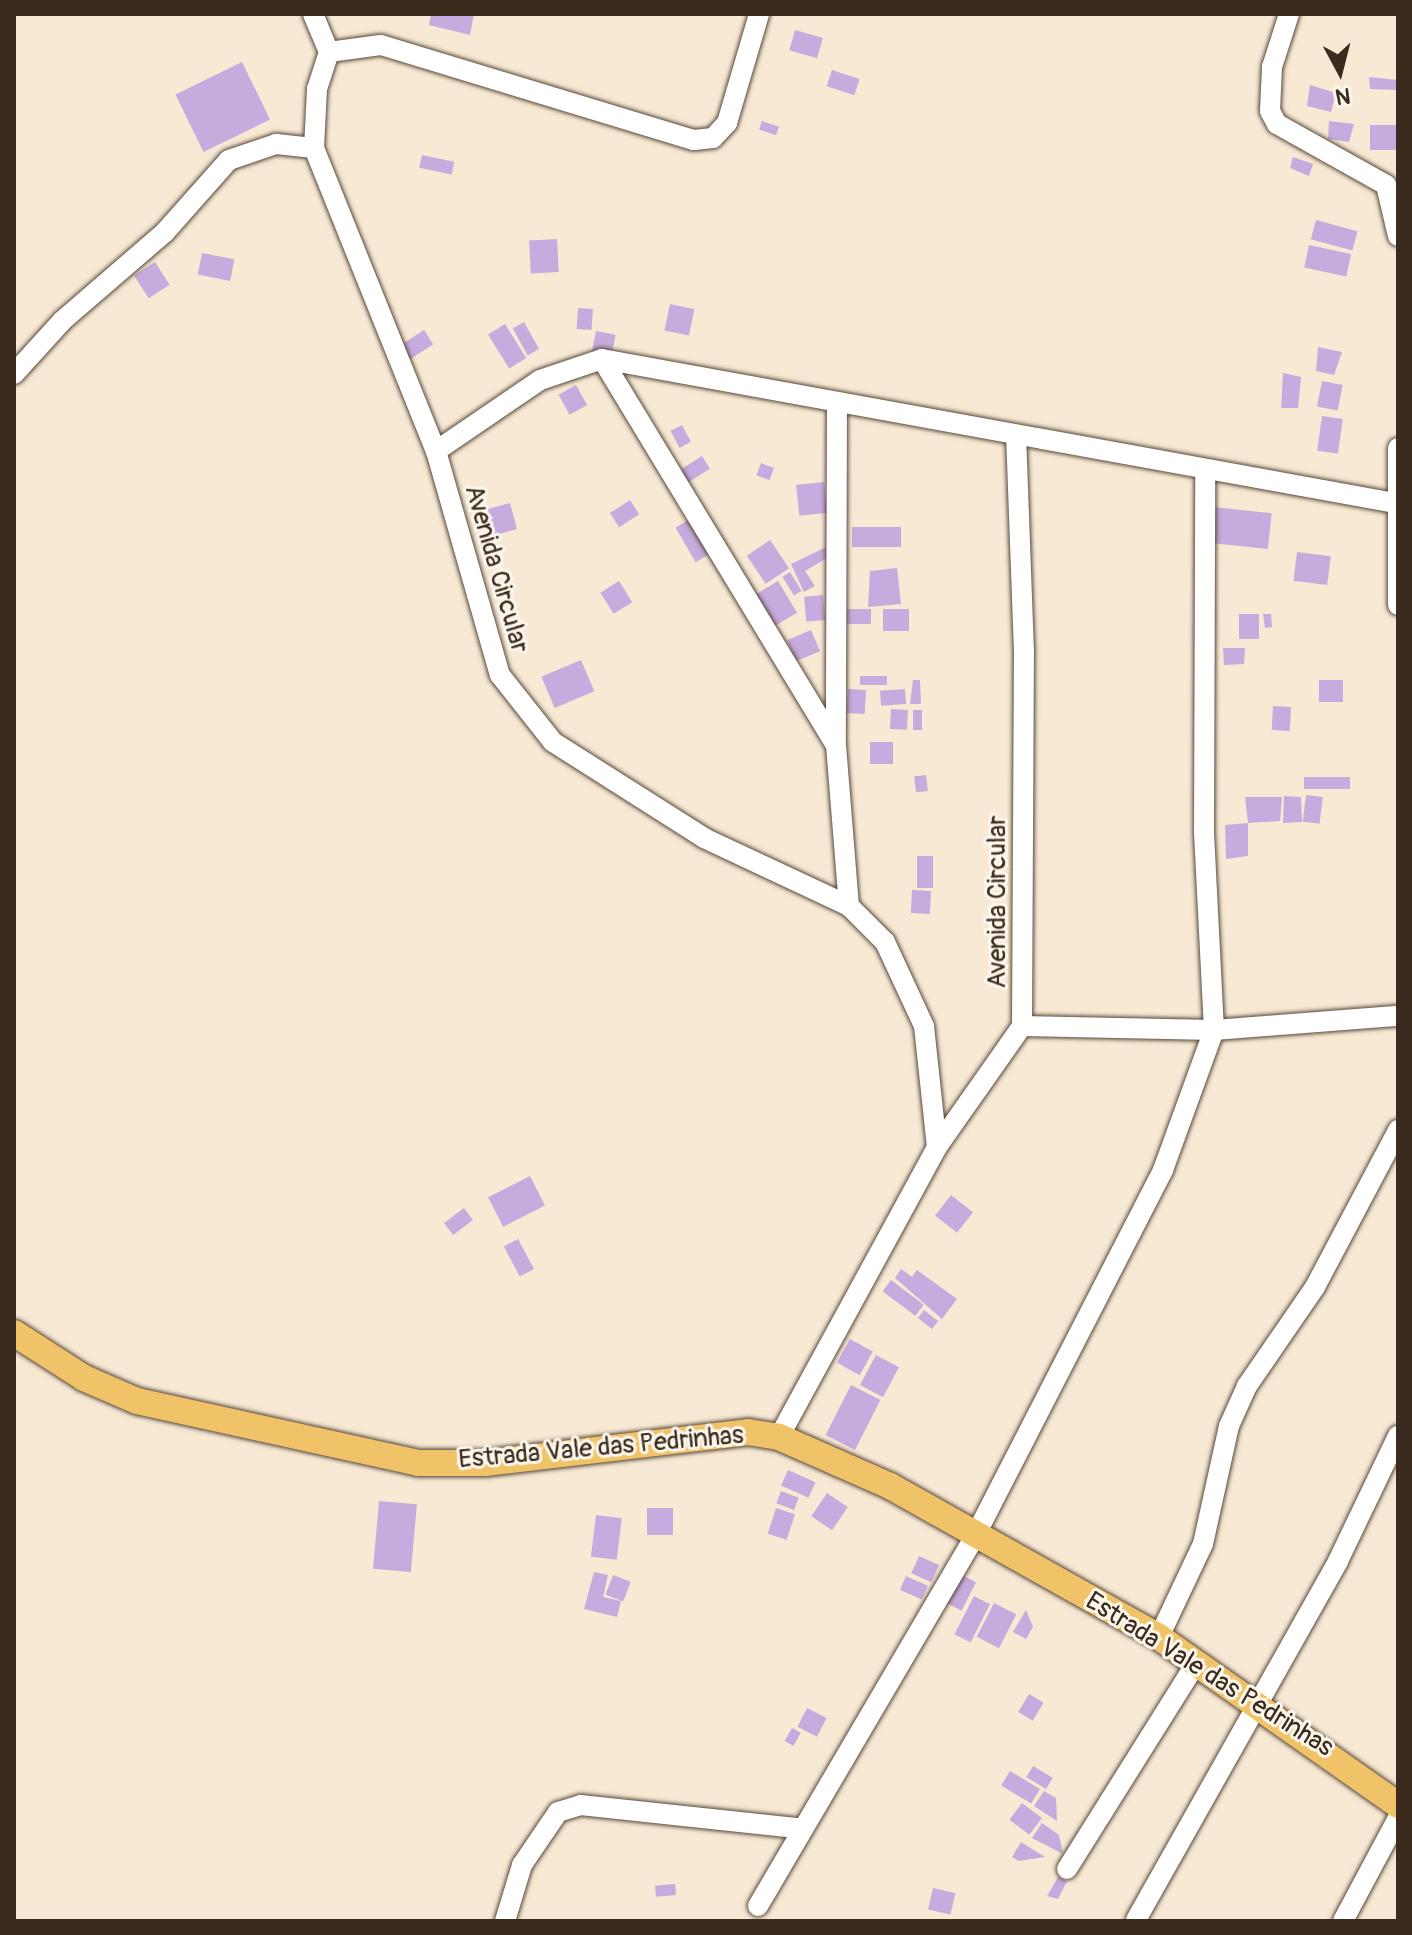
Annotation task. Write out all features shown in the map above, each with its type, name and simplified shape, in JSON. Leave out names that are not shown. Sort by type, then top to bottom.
[{"type":"main road","name":"Estrada Vale das Pedrinhas","points":[[14,1333],[84,1378],[137,1401],[418,1463],[485,1463],[748,1432],[779,1437],[890,1486],[974,1538],[1159,1637],[1261,1704],[1398,1805]]},
{"type":"street","points":[[313,14],[329,52],[381,45],[694,140],[713,138],[727,123],[759,14]]},
{"type":"street","points":[[1289,14],[1272,67],[1270,111],[1277,124],[1386,185],[1398,236]]},
{"type":"street","name":"Avenida Circular","points":[[329,52],[317,89],[314,148],[436,451],[484,631],[519,707],[553,742],[704,838],[849,906],[885,942],[910,983],[924,1026],[937,1147]]},
{"type":"street","points":[[14,374],[62,321],[165,232],[229,160],[276,144],[314,148]]},
{"type":"street","points":[[436,451],[540,380],[602,359],[1205,474],[1395,503]]},
{"type":"street","points":[[602,359],[836,745]]},
{"type":"street","points":[[837,405],[836,745],[849,906]]},
{"type":"street","name":"Avenida Circular","points":[[779,1437],[937,1147],[1022,1026],[1024,652],[1016,438]]},
{"type":"street","points":[[1398,448],[1395,503],[1398,605]]},
{"type":"street","points":[[758,1906],[798,1828],[974,1538],[1163,1170],[1214,1030],[1204,830],[1205,474]]},
{"type":"street","points":[[1022,1026],[1214,1030],[1398,1016]]},
{"type":"street","points":[[1159,1637],[1203,1544],[1229,1426],[1247,1386],[1315,1287],[1398,1130]]},
{"type":"street","points":[[1136,1920],[1261,1704],[1398,1436]]},
{"type":"street","points":[[1067,1869],[1197,1662]]},
{"type":"street","points":[[505,1921],[522,1865],[558,1812],[581,1805],[798,1828]]},
{"type":"street","points":[[1343,1921],[1398,1818]]},
{"type":"building","points":[[431,14],[474,14],[470,35],[429,25]]},
{"type":"building","points":[[795,30],[823,38],[817,58],[789,50]]},
{"type":"building","points":[[242,62],[270,120],[204,152],[175,94]]},
{"type":"building","points":[[832,70],[860,79],[854,95],[827,86]]},
{"type":"building","points":[[1369,77],[1398,80],[1398,90],[1370,89]]},
{"type":"building","points":[[1310,85],[1336,93],[1331,112],[1307,106]]},
{"type":"building","points":[[762,121],[779,127],[776,135],[759,130]]},
{"type":"building","points":[[1329,121],[1354,124],[1349,142],[1328,139]]},
{"type":"building","points":[[1370,125],[1398,125],[1398,150],[1370,150]]},
{"type":"building","points":[[422,155],[454,162],[452,175],[419,168]]},
{"type":"building","points":[[1293,157],[1313,164],[1309,176],[1290,168]]},
{"type":"building","points":[[1316,220],[1358,231],[1352,250],[1311,239]]},
{"type":"building","points":[[557,239],[559,272],[531,273],[529,240]]},
{"type":"building","points":[[1309,245],[1351,254],[1346,276],[1304,267]]},
{"type":"building","points":[[202,253],[234,259],[230,281],[198,275]]},
{"type":"building","points":[[155,262],[170,285],[149,298],[134,276]]},
{"type":"building","points":[[670,304],[694,309],[689,336],[664,330]]},
{"type":"building","points":[[578,308],[593,309],[591,330],[577,329]]},
{"type":"building","points":[[524,322],[539,349],[528,355],[513,328]]},
{"type":"building","points":[[505,324],[526,358],[509,369],[488,335]]},
{"type":"building","points":[[424,330],[433,344],[410,360],[401,345]]},
{"type":"building","points":[[596,331],[616,335],[612,355],[592,352]]},
{"type":"building","points":[[1318,347],[1342,352],[1334,375],[1316,371]]},
{"type":"building","points":[[1283,373],[1301,377],[1298,408],[1281,408]]},
{"type":"building","points":[[1322,381],[1343,385],[1338,411],[1317,407]]},
{"type":"building","points":[[576,385],[587,405],[570,415],[559,395]]},
{"type":"building","points":[[1322,416],[1343,419],[1338,454],[1317,451]]},
{"type":"building","points":[[682,425],[691,442],[679,448],[671,431]]},
{"type":"building","points":[[702,456],[710,469],[684,485],[676,472]]},
{"type":"building","points":[[761,463],[774,468],[769,480],[756,475]]},
{"type":"building","points":[[824,482],[827,513],[799,516],[796,485]]},
{"type":"building","points":[[630,500],[639,514],[619,527],[610,513]]},
{"type":"building","points":[[510,503],[517,529],[492,536],[485,510]]},
{"type":"building","points":[[1213,507],[1272,513],[1268,549],[1209,543]]},
{"type":"building","points":[[692,518],[712,553],[696,562],[676,528]]},
{"type":"building","points":[[852,527],[901,527],[901,547],[852,547]]},
{"type":"building","points":[[770,540],[789,568],[766,584],[747,556]]},
{"type":"building","points":[[826,547],[827,558],[805,571],[815,586],[804,592],[791,564]]},
{"type":"building","points":[[1297,552],[1331,556],[1327,585],[1293,581]]},
{"type":"building","points":[[897,568],[901,604],[868,607],[870,571]]},
{"type":"building","points":[[790,572],[802,591],[794,595],[782,577]]},
{"type":"building","points":[[619,581],[632,602],[614,614],[600,593]]},
{"type":"building","points":[[778,581],[797,613],[775,626],[756,594]]},
{"type":"building","points":[[823,595],[825,620],[806,622],[804,597]]},
{"type":"building","points":[[847,609],[871,609],[871,624],[847,624]]},
{"type":"building","points":[[883,609],[909,609],[909,631],[883,631]]},
{"type":"building","points":[[1239,614],[1259,614],[1259,639],[1239,639]]},
{"type":"building","points":[[1263,614],[1271,614],[1272,627],[1265,628]]},
{"type":"building","points":[[811,630],[820,651],[796,661],[787,640]]},
{"type":"building","points":[[1223,648],[1245,648],[1244,664],[1224,665]]},
{"type":"building","points":[[581,660],[594,691],[555,708],[541,677]]},
{"type":"building","points":[[860,676],[887,676],[887,685],[860,685]]},
{"type":"building","points":[[913,680],[920,680],[921,704],[910,704]]},
{"type":"building","points":[[1319,680],[1343,680],[1343,702],[1319,702]]},
{"type":"building","points":[[848,689],[866,690],[865,714],[847,713]]},
{"type":"building","points":[[905,689],[906,704],[881,706],[880,691]]},
{"type":"building","points":[[1273,706],[1291,707],[1290,731],[1272,730]]},
{"type":"building","points":[[891,709],[908,710],[907,730],[890,729]]},
{"type":"building","points":[[913,710],[922,710],[922,730],[913,730]]},
{"type":"building","points":[[870,742],[893,742],[893,764],[870,764]]},
{"type":"building","points":[[926,775],[928,791],[916,792],[914,776]]},
{"type":"building","points":[[1304,777],[1350,777],[1350,789],[1304,789]]},
{"type":"building","points":[[1306,795],[1323,797],[1320,824],[1303,822]]},
{"type":"building","points":[[1284,796],[1301,797],[1302,822],[1283,823]]},
{"type":"building","points":[[1245,797],[1282,797],[1280,821],[1248,823]]},
{"type":"building","points":[[1248,823],[1248,856],[1226,859],[1225,825]]},
{"type":"building","points":[[917,856],[933,856],[933,888],[917,888]]},
{"type":"building","points":[[912,890],[931,891],[930,914],[911,913]]},
{"type":"building","points":[[530,1176],[545,1205],[503,1227],[488,1197]]},
{"type":"building","points":[[951,1195],[973,1212],[957,1233],[935,1215]]},
{"type":"building","points":[[464,1208],[473,1220],[453,1235],[444,1223]]},
{"type":"building","points":[[518,1239],[534,1269],[520,1277],[504,1247]]},
{"type":"building","points":[[901,1269],[912,1277],[917,1270],[957,1299],[942,1319],[895,1278]]},
{"type":"building","points":[[891,1280],[924,1305],[915,1316],[883,1291]]},
{"type":"building","points":[[924,1310],[938,1321],[932,1329],[918,1318]]},
{"type":"building","points":[[850,1339],[873,1352],[860,1375],[837,1363]]},
{"type":"building","points":[[876,1355],[899,1367],[883,1397],[860,1385]]},
{"type":"building","points":[[851,1385],[880,1400],[855,1450],[826,1435]]},
{"type":"building","points":[[788,1470],[815,1482],[808,1498],[781,1486]]},
{"type":"building","points":[[781,1491],[799,1498],[794,1510],[776,1503]]},
{"type":"building","points":[[827,1493],[848,1507],[832,1530],[811,1516]]},
{"type":"building","points":[[379,1501],[417,1504],[411,1572],[373,1569]]},
{"type":"building","points":[[647,1508],[673,1508],[673,1535],[647,1535]]},
{"type":"building","points":[[776,1508],[795,1514],[787,1540],[768,1534]]},
{"type":"building","points":[[596,1515],[622,1518],[617,1560],[591,1557]]},
{"type":"building","points":[[919,1556],[939,1565],[931,1582],[911,1573]]},
{"type":"building","points":[[594,1572],[608,1575],[603,1597],[621,1601],[617,1617],[584,1609]]},
{"type":"building","points":[[960,1574],[976,1582],[962,1611],[945,1603]]},
{"type":"building","points":[[613,1575],[631,1582],[623,1601],[605,1595]]},
{"type":"building","points":[[906,1576],[928,1586],[922,1599],[900,1590]]},
{"type":"building","points":[[974,1596],[990,1604],[971,1642],[954,1634]]},
{"type":"building","points":[[994,1603],[1016,1614],[999,1648],[977,1637]]},
{"type":"building","points":[[1026,1610],[1033,1627],[1026,1639],[1013,1632]]},
{"type":"building","points":[[1029,1694],[1044,1703],[1033,1721],[1018,1712]]},
{"type":"building","points":[[807,1708],[827,1718],[817,1737],[797,1727]]},
{"type":"building","points":[[792,1728],[801,1733],[793,1746],[785,1741]]},
{"type":"building","points":[[1033,1766],[1053,1778],[1046,1789],[1026,1777]]},
{"type":"building","points":[[1010,1771],[1040,1789],[1031,1804],[1001,1786]]},
{"type":"building","points":[[1044,1791],[1056,1798],[1057,1821],[1034,1806]]},
{"type":"building","points":[[1022,1803],[1042,1818],[1029,1835],[1009,1820]]},
{"type":"building","points":[[1042,1823],[1059,1835],[1063,1854],[1032,1838]]},
{"type":"building","points":[[1021,1842],[1045,1857],[1019,1861],[1012,1857]]},
{"type":"building","points":[[1058,1877],[1067,1881],[1058,1899],[1047,1896]]},
{"type":"building","points":[[675,1884],[676,1895],[656,1897],[655,1886]]},
{"type":"building","points":[[933,1888],[955,1893],[950,1915],[928,1909]]}]
